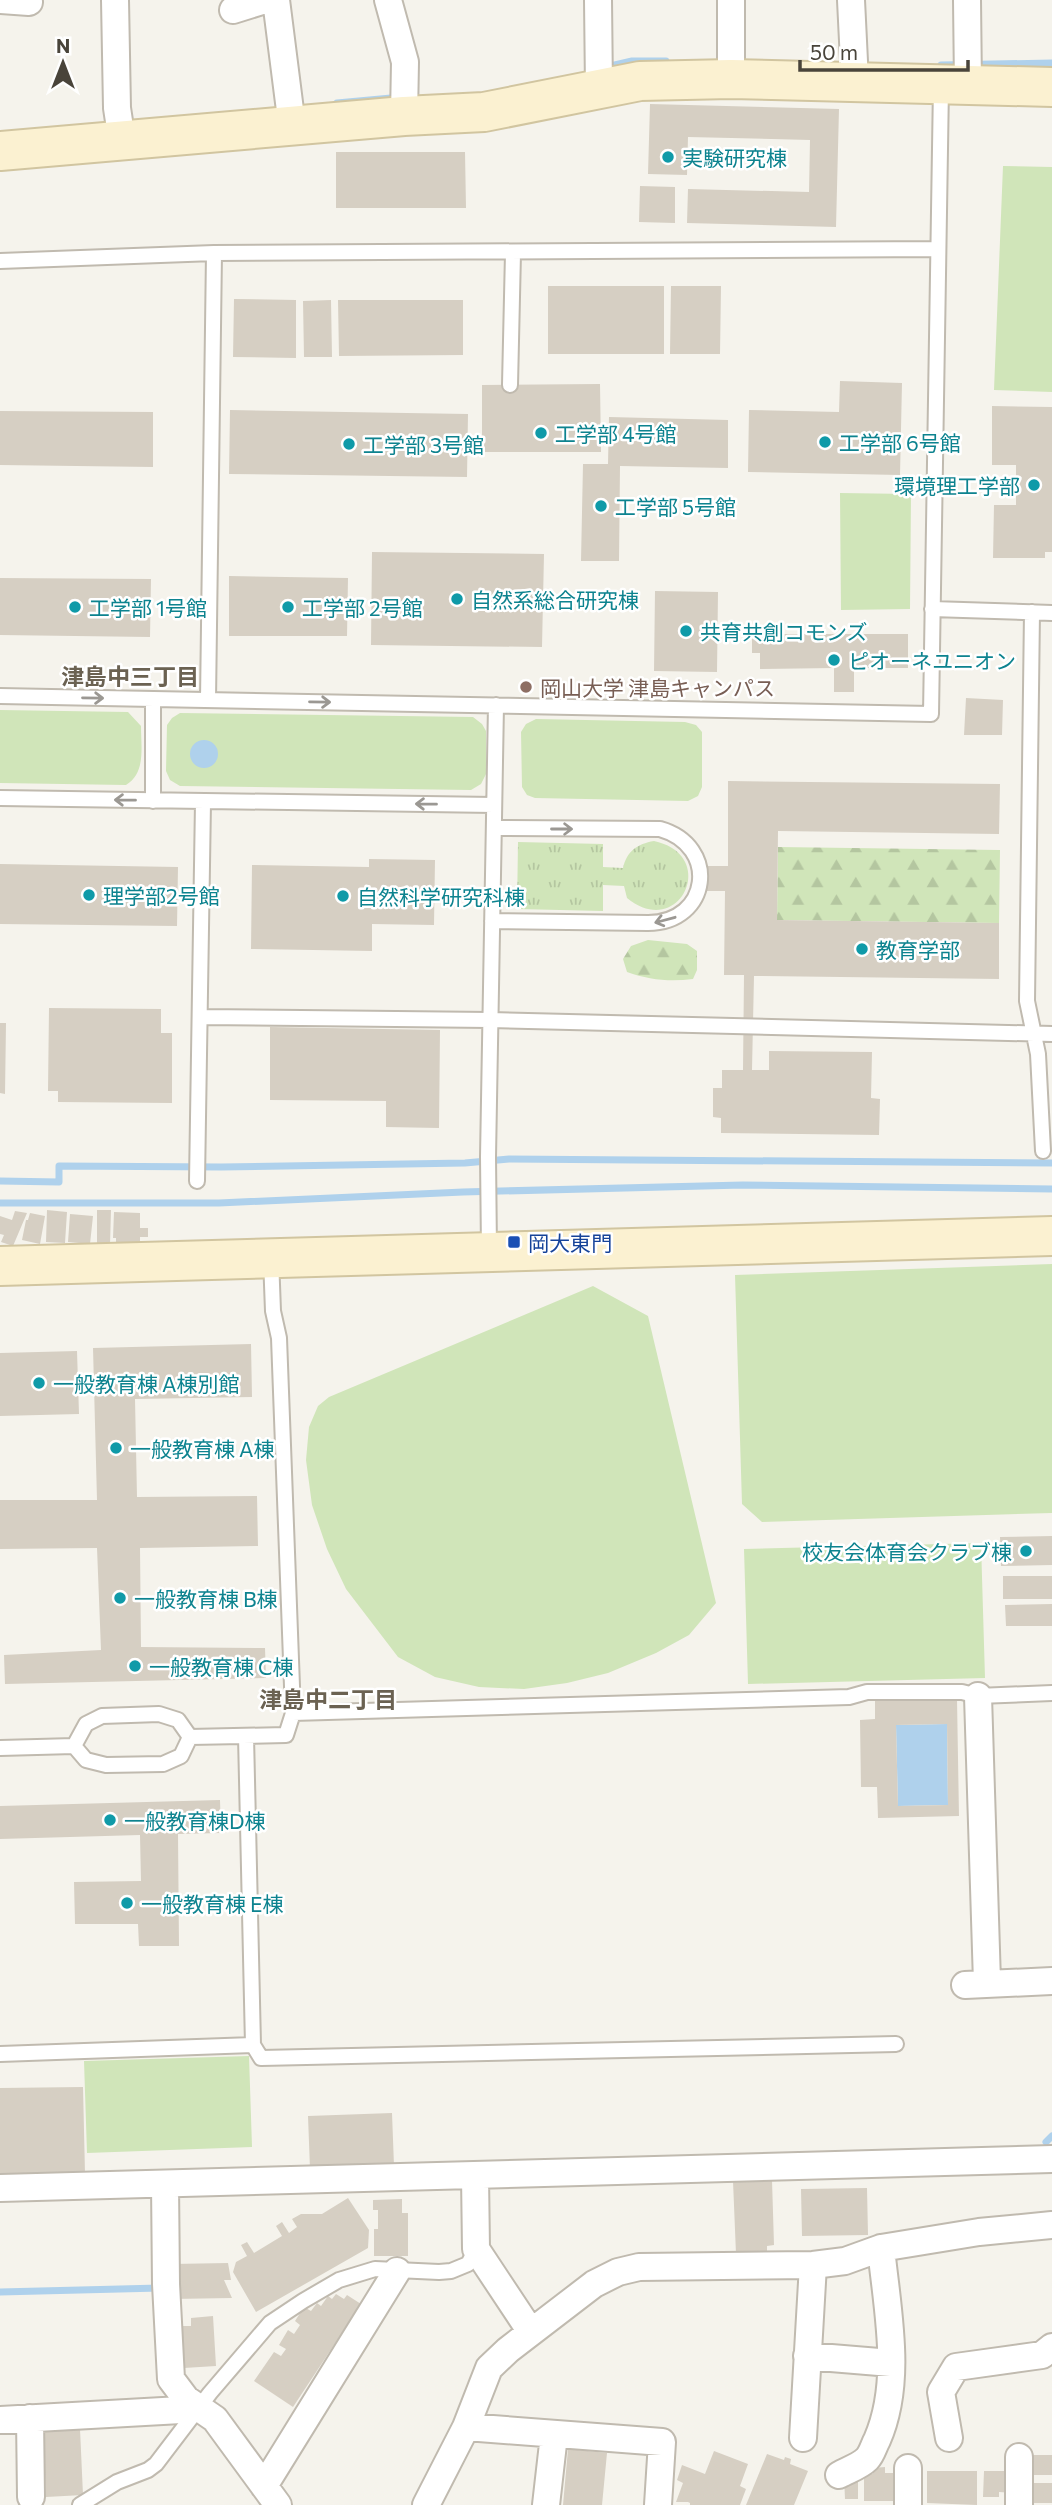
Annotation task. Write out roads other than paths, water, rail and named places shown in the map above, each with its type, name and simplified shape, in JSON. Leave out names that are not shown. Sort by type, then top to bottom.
[{"type":"street","points":[[0,0],[29,2]]},
{"type":"street","points":[[115,0],[120,130]]},
{"type":"street","points":[[233,10],[265,0]]},
{"type":"street","points":[[275,0],[291,114]]},
{"type":"street","points":[[388,0],[405,62],[405,103]]},
{"type":"street","points":[[598,0],[599,77]]},
{"type":"street","points":[[731,0],[731,69]]},
{"type":"street","points":[[851,0],[855,72]]},
{"type":"street","points":[[961,75],[967,0]]},
{"type":"street","points":[[0,151],[120,130],[405,103],[484,113],[599,77],[640,81],[731,69],[961,75],[1052,87]]},
{"type":"street","points":[[0,1266],[1052,1236]]},
{"type":"street","points":[[978,1696],[976,1984],[1052,1981]]},
{"type":"street","points":[[0,2188],[165,2191],[475,2182],[1052,2159]]},
{"type":"street","points":[[475,2182],[476,2249],[531,2332]]},
{"type":"street","points":[[165,2191],[171,2379],[186,2399],[215,2418],[271,2496],[397,2271]]},
{"type":"street","points":[[426,2505],[466,2427],[489,2368],[508,2350],[594,2284],[618,2272],[639,2267],[813,2265],[845,2261],[881,2248],[979,2232],[1052,2225]]},
{"type":"street","points":[[839,2475],[868,2458],[887,2406],[891,2363],[881,2248]]},
{"type":"street","points":[[803,2438],[813,2265]]},
{"type":"street","points":[[949,2438],[941,2392],[956,2367],[1042,2355],[1052,2347]]},
{"type":"street","points":[[807,2356],[891,2363]]},
{"type":"street","points":[[0,2420],[199,2409]]},
{"type":"street","points":[[30,2418],[31,2497]]},
{"type":"street","points":[[466,2427],[662,2442],[658,2505]]},
{"type":"street","points":[[547,2505],[554,2435]]},
{"type":"street","points":[[1019,2456],[1019,2505]]},
{"type":"street","points":[[908,2468],[908,2505]]},
{"type":"lane","points":[[0,696],[931,714],[938,249],[961,75]]},
{"type":"lane","points":[[0,261],[214,253],[938,249]]},
{"type":"lane","points":[[208,700],[214,253]]},
{"type":"lane","points":[[510,385],[513,253]]},
{"type":"lane","points":[[932,609],[1052,613]]},
{"type":"lane","points":[[1032,612],[1027,1001],[1038,1054],[1043,1151]]},
{"type":"lane","points":[[153,699],[153,801]]},
{"type":"lane","points":[[489,1252],[487,1182],[496,705]]},
{"type":"lane","points":[[0,798],[494,805]]},
{"type":"lane","points":[[197,1171],[203,802]]},
{"type":"lane","points":[[492,921],[667,921],[687,909],[697,895],[701,880],[699,863],[691,848],[679,836],[660,829],[494,828]]},
{"type":"lane","points":[[200,1017],[490,1020],[1052,1034]]},
{"type":"lane","points":[[190,1737],[286,1735],[293,1713],[279,1338],[273,1311],[271,1258]]},
{"type":"lane","points":[[293,1713],[849,1697],[867,1692],[962,1692],[978,1696],[1052,1693]]},
{"type":"lane","points":[[74,1746],[86,1724],[102,1716],[159,1714],[178,1720],[190,1737]]},
{"type":"lane","points":[[246,1736],[253,2045],[261,2058],[896,2045]]},
{"type":"lane","points":[[74,1746],[86,1760],[106,1765],[163,1764],[181,1755],[190,1737]]},
{"type":"lane","points":[[0,1748],[74,1746]]},
{"type":"lane","points":[[0,2054],[253,2045]]},
{"type":"lane","points":[[80,2505],[117,2482],[156,2464],[270,2323],[339,2280],[375,2269],[451,2271],[468,2264],[476,2249]]},
{"type":"water","points":[[204,740],[214,744],[218,754],[214,764],[204,768],[194,764],[190,754],[194,744]]},
{"type":"water","points":[[947,1724],[948,1805],[898,1806],[896,1725]]},
{"type":"waterway","points":[[606,67],[632,61],[666,61]]},
{"type":"waterway","points":[[941,65],[1052,63]]},
{"type":"waterway","points":[[337,103],[391,98]]},
{"type":"waterway","points":[[0,1181],[59,1182],[59,1166],[221,1167],[465,1163],[509,1159],[1052,1163]]},
{"type":"waterway","points":[[0,1203],[219,1203],[463,1192],[743,1185],[1052,1189]]},
{"type":"waterway","points":[[1046,2142],[1052,2136]]},
{"type":"waterway","points":[[0,2292],[160,2288]]},
{"type":"place","name":"実験研究棟","points":[[668,157]]},
{"type":"place","name":"工学部 4号館","points":[[541,433]]},
{"type":"place","name":"工学部 6号館","points":[[825,442]]},
{"type":"place","name":"工学部 3号館","points":[[349,444]]},
{"type":"place","name":"環境理工学部","points":[[1034,485]]},
{"type":"place","name":"工学部 5号館","points":[[601,506]]},
{"type":"place","name":"自然系総合研究棟","points":[[457,599]]},
{"type":"place","name":"工学部 1号館","points":[[75,607]]},
{"type":"place","name":"工学部 2号館","points":[[288,607]]},
{"type":"place","name":"共育共創コモンズ","points":[[686,631]]},
{"type":"place","name":"ピオーネユニオン","points":[[834,660]]},
{"type":"place","name":"岡山大学 津島キャンパス","points":[[526,687]]},
{"type":"place","name":"理学部2号館","points":[[89,895]]},
{"type":"place","name":"自然科学研究科棟","points":[[343,896]]},
{"type":"place","name":"教育学部","points":[[862,949]]},
{"type":"place","name":"岡大東門","points":[[514,1242]]},
{"type":"place","name":"一般教育棟 A棟別館","points":[[39,1383]]},
{"type":"place","name":"一般教育棟 A棟","points":[[116,1448]]},
{"type":"place","name":"校友会体育会クラブ棟","points":[[1026,1551]]},
{"type":"place","name":"一般教育棟 B棟","points":[[120,1598]]},
{"type":"place","name":"一般教育棟 C棟","points":[[135,1666]]},
{"type":"place","name":"一般教育棟D棟","points":[[110,1820]]},
{"type":"place","name":"一般教育棟 E棟","points":[[127,1903]]},
{"type":"district","name":"津島中三丁目","points":[[130,676]]},
{"type":"district","name":"津島中二丁目","points":[[328,1699]]}]
